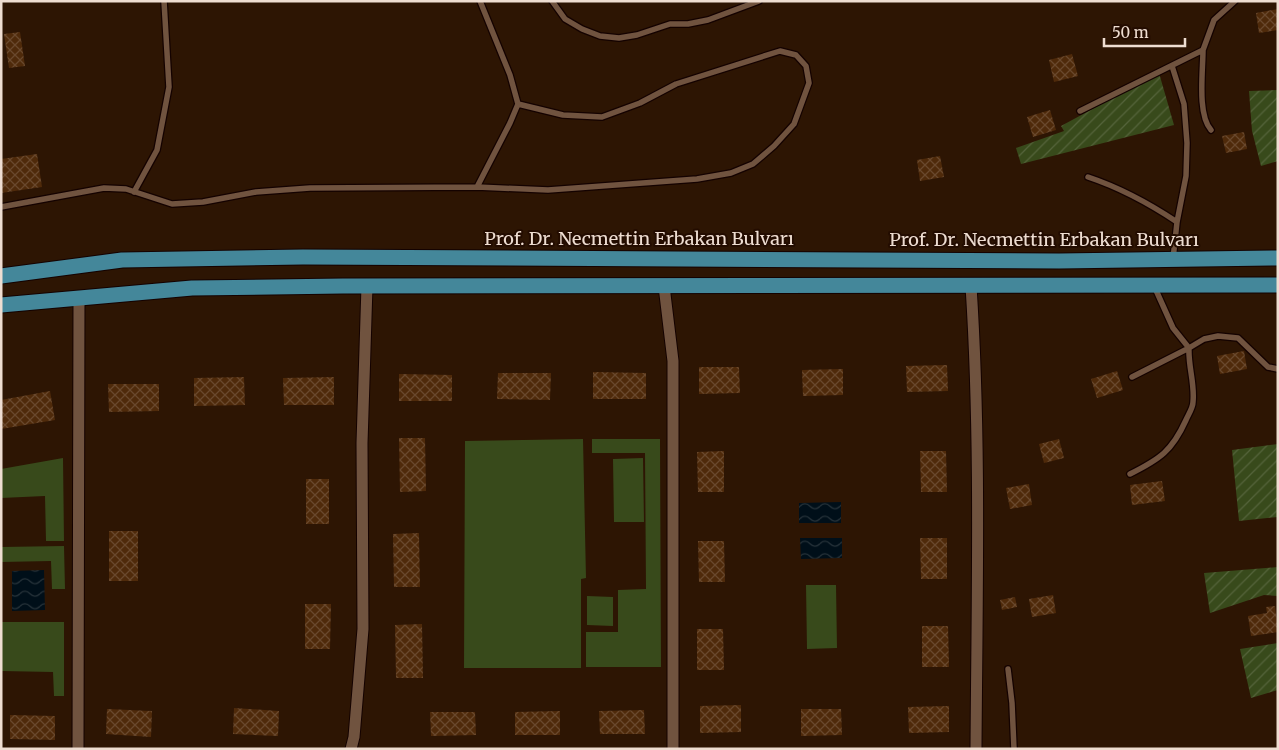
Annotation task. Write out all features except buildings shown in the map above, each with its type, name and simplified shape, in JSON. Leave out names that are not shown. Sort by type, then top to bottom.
[{"type":"main road","name":"Prof. Dr. Necmettin Erbakan Bulvarı","points":[[1,276],[122,260],[274,257],[586,257],[1050,261],[1278,258]]},
{"type":"main road","points":[[1,305],[192,288],[367,286],[1278,285]]},
{"type":"street","points":[[351,749],[354,737],[363,630],[362,443],[367,286]]},
{"type":"street","points":[[664,286],[673,361],[673,749]]},
{"type":"street","points":[[971,286],[976,378],[976,749]]},
{"type":"street","points":[[78,749],[79,297]]},
{"type":"lane","points":[[134,192],[157,150],[170,87],[164,1]]},
{"type":"lane","points":[[477,187],[518,104],[510,75],[480,1]]},
{"type":"lane","points":[[552,1],[565,19],[582,29],[600,36],[619,38],[638,35],[670,24],[688,24],[708,20],[759,1]]},
{"type":"lane","points":[[1211,130],[1207,126],[1203,112],[1203,50],[1214,20],[1235,1]]},
{"type":"lane","points":[[1080,111],[1203,50]]},
{"type":"lane","points":[[1,207],[104,188],[126,189],[172,204],[203,202],[256,192],[310,188],[477,187],[548,190],[697,179],[731,173],[753,164],[774,146],[794,124],[809,83],[806,66],[796,55],[780,51],[676,84],[640,103],[602,116],[563,115],[518,104]]},
{"type":"lane","points":[[1172,66],[1184,104],[1187,143],[1186,176],[1177,222],[1173,259]]},
{"type":"lane","points":[[1088,177],[1120,188],[1152,205],[1177,222]]},
{"type":"lane","points":[[1130,474],[1154,462],[1173,445],[1193,403],[1188,359],[1189,348],[1173,328],[1154,286]]},
{"type":"lane","points":[[1132,377],[1204,339],[1218,336],[1238,338],[1268,367],[1278,369]]},
{"type":"lane","points":[[1008,669],[1014,749]]},
{"type":"green space","points":[[1159,73],[1174,125],[1021,164],[1016,148],[1064,131],[1061,126]]},
{"type":"green space","points":[[1278,90],[1278,161],[1261,166],[1252,131],[1249,91]]},
{"type":"green space","points":[[583,439],[586,578],[581,579],[581,668],[464,668],[465,441]]},
{"type":"green space","points":[[592,439],[660,439],[661,667],[586,667],[586,632],[618,632],[618,590],[646,589],[645,453],[592,453]]},
{"type":"green space","points":[[1278,444],[1278,517],[1239,521],[1232,450]]},
{"type":"green space","points":[[63,458],[64,541],[46,541],[45,496],[1,498],[1,469]]},
{"type":"green space","points":[[643,458],[644,522],[614,522],[613,459]]},
{"type":"green space","points":[[64,546],[65,589],[52,589],[51,561],[1,562],[1,547]]},
{"type":"green space","points":[[1278,567],[1278,596],[1264,595],[1210,613],[1204,573]]},
{"type":"green space","points":[[806,585],[836,585],[837,648],[807,649]]},
{"type":"green space","points":[[587,596],[613,597],[613,626],[587,625]]},
{"type":"green space","points":[[1,622],[64,622],[64,696],[54,696],[53,672],[1,671]]},
{"type":"green space","points":[[1278,643],[1278,690],[1251,698],[1240,649]]},
{"type":"water","points":[[841,502],[841,523],[799,523],[799,503]]},
{"type":"water","points":[[800,538],[842,538],[842,558],[801,559]]},
{"type":"water","points":[[44,570],[45,610],[12,611],[12,571]]}]
